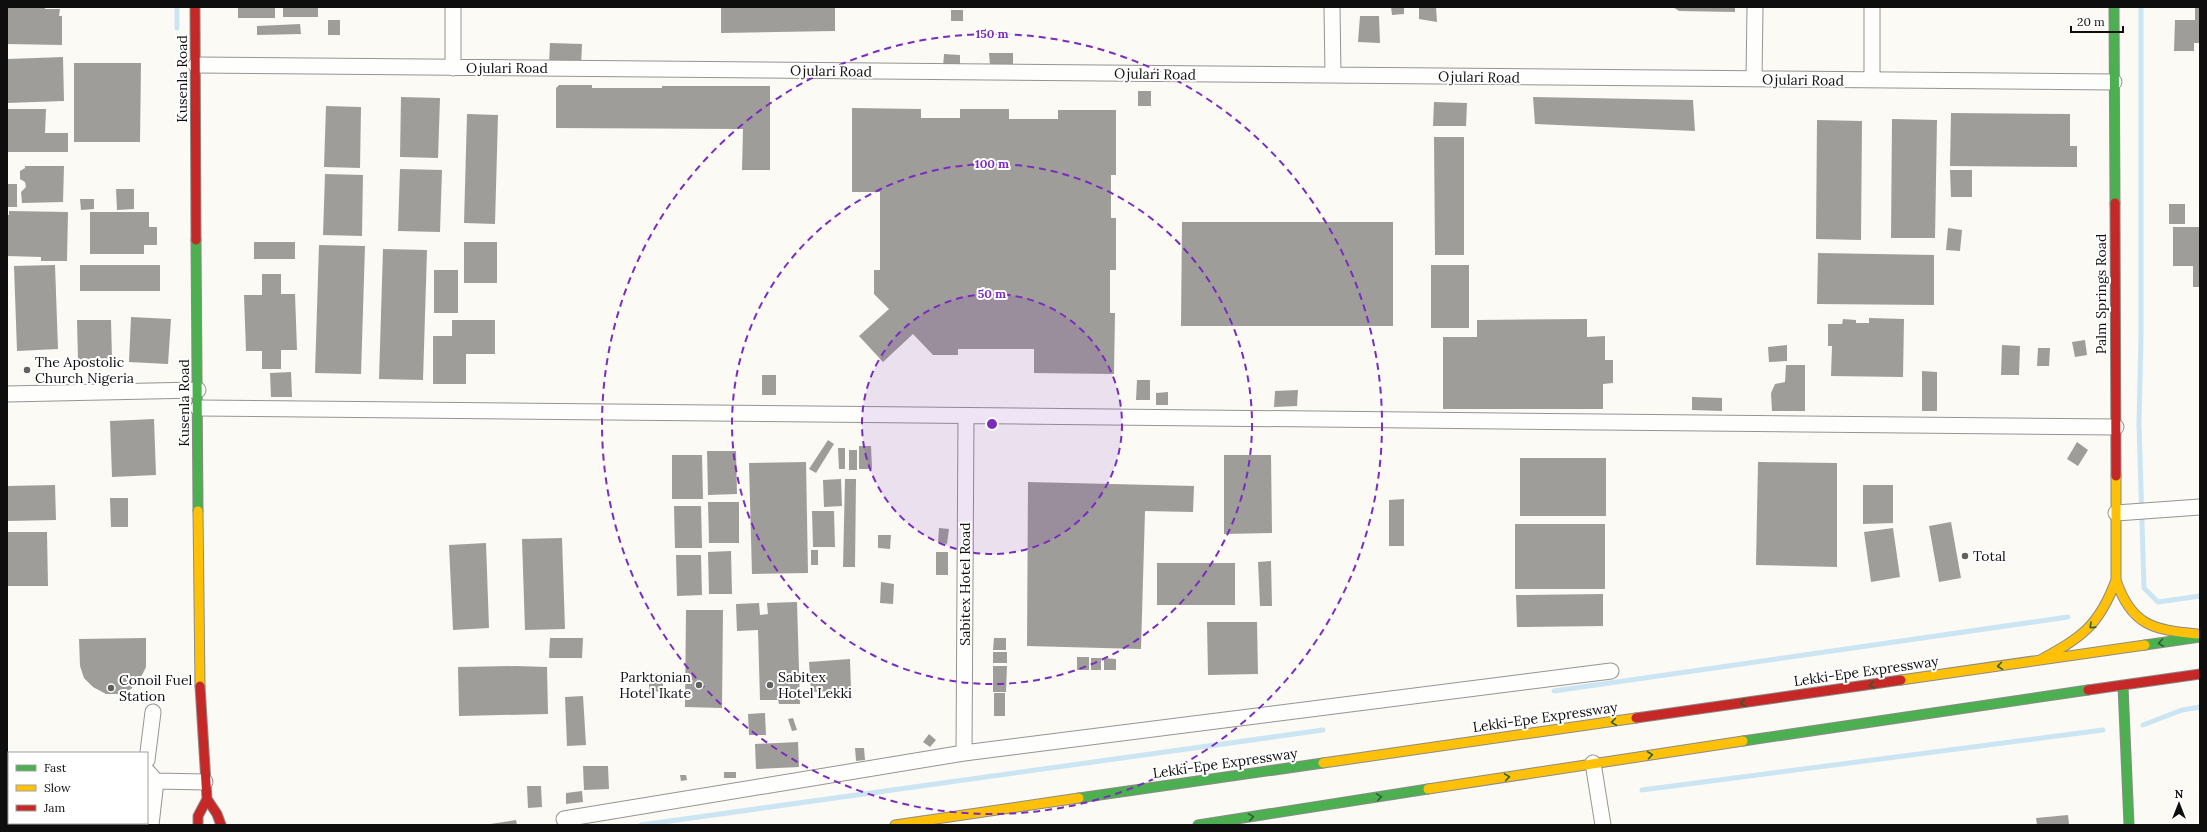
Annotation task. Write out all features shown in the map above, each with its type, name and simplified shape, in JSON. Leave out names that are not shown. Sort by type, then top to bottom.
[{"type":"main road","name":"Kusenla Road","points":[[195,7],[199,664],[207,799],[217,814],[221,825]]},
{"type":"main road","name":"Palm Springs Road","points":[[2039,661],[2081,637],[2099,619],[2109,604],[2116,580],[2123,513],[2116,427],[2114,7]]},
{"type":"main road","name":"Palm Springs Road","points":[[2116,580],[2121,598],[2131,613],[2147,624],[2171,632],[2200,636]]},
{"type":"main road","name":"Lekki-Epe Expressway","points":[[894,825],[2039,661],[2200,636]]},
{"type":"main road","points":[[1198,825],[1593,763],[2200,674]]},
{"type":"main road","points":[[2123,686],[2129,825]]},
{"type":"main road","points":[[198,825],[198,816],[207,799]]},
{"type":"street","points":[[453,7],[453,68]]},
{"type":"street","points":[[1332,7],[1333,75]]},
{"type":"street","points":[[1754,79],[1755,7]]},
{"type":"street","points":[[1872,7],[1872,80]]},
{"type":"street","name":"Ojulari Road","points":[[196,65],[2114,82]]},
{"type":"street","points":[[7,394],[198,390]]},
{"type":"street","points":[[198,408],[2116,427]]},
{"type":"street","name":"Sabitex Hotel Road","points":[[964,753],[966,416]]},
{"type":"street","points":[[2123,513],[2200,507]]},
{"type":"street","points":[[564,818],[964,753],[1611,671]]},
{"type":"street","points":[[148,752],[153,712]]},
{"type":"street","points":[[1593,763],[1603,825]]},
{"type":"street","points":[[150,825],[151,776],[205,782]]},
{"type":"building","points":[[7,7],[45,7],[45,9],[60,9],[59,16],[62,16],[62,45],[7,44]]},
{"type":"building","points":[[238,7],[275,7],[275,18],[238,18]]},
{"type":"building","points":[[283,7],[318,7],[318,17],[283,17]]},
{"type":"building","points":[[721,7],[835,7],[835,31],[721,33]]},
{"type":"building","points":[[1391,7],[1404,7],[1404,14],[1392,15]]},
{"type":"building","points":[[1419,7],[1436,7],[1437,22],[1419,19]]},
{"type":"building","points":[[1673,7],[1735,7],[1735,12],[1679,11]]},
{"type":"building","points":[[2195,7],[2200,7],[2200,43],[2194,43],[2194,51],[2174,51],[2175,20],[2195,20]]},
{"type":"building","points":[[951,10],[963,10],[963,21],[951,21]]},
{"type":"building","points":[[1360,16],[1379,16],[1380,43],[1358,42]]},
{"type":"building","points":[[328,20],[340,20],[340,35],[328,35]]},
{"type":"building","points":[[300,24],[301,34],[257,35],[257,26]]},
{"type":"building","points":[[550,43],[582,44],[581,66],[549,65]]},
{"type":"building","points":[[989,53],[1013,53],[1013,64],[990,65]]},
{"type":"building","points":[[944,54],[960,55],[960,68],[943,67]]},
{"type":"building","points":[[63,57],[64,101],[7,103],[7,59]]},
{"type":"building","points":[[74,63],[141,63],[140,142],[74,142]]},
{"type":"building","points":[[559,85],[592,85],[592,88],[662,88],[662,86],[770,86],[770,170],[742,170],[743,129],[556,128],[556,88]]},
{"type":"building","points":[[1138,91],[1151,91],[1151,106],[1138,106]]},
{"type":"building","points":[[401,97],[440,98],[438,158],[400,157]]},
{"type":"building","points":[[1533,97],[1693,100],[1695,131],[1535,124]]},
{"type":"building","points":[[1434,102],[1467,103],[1466,126],[1433,126]]},
{"type":"building","points":[[326,106],[361,107],[360,168],[324,167]]},
{"type":"building","points":[[852,108],[921,109],[921,118],[960,118],[960,109],[1009,109],[1009,119],[1058,119],[1058,110],[1116,110],[1116,175],[1111,175],[1111,218],[1116,218],[1116,270],[1110,270],[1110,313],[1115,313],[1114,374],[1034,373],[1034,349],[958,349],[958,355],[933,355],[913,334],[883,362],[859,336],[889,309],[874,294],[874,270],[880,270],[880,192],[852,192]]},
{"type":"building","points":[[7,109],[46,109],[45,133],[68,133],[68,152],[7,152]]},
{"type":"building","points":[[1951,113],[2070,114],[2070,146],[2077,146],[2077,167],[1950,166]]},
{"type":"building","points":[[467,114],[498,115],[495,224],[464,223]]},
{"type":"building","points":[[1892,119],[1937,120],[1935,238],[1891,238]]},
{"type":"building","points":[[1817,120],[1862,121],[1861,240],[1816,239]]},
{"type":"building","points":[[1434,137],[1464,137],[1464,255],[1435,255]]},
{"type":"building","points":[[25,166],[64,166],[63,202],[22,203],[21,192],[26,187],[25,182],[20,179],[20,171],[25,168]]},
{"type":"building","points":[[400,169],[442,170],[440,232],[398,231]]},
{"type":"building","points":[[1950,170],[1972,170],[1972,197],[1951,197]]},
{"type":"building","points":[[325,174],[363,175],[362,236],[323,235]]},
{"type":"building","points":[[7,184],[17,184],[17,207],[7,207]]},
{"type":"building","points":[[116,189],[134,189],[134,209],[117,210]]},
{"type":"building","points":[[80,199],[94,199],[94,209],[81,210]]},
{"type":"building","points":[[2169,204],[2185,204],[2185,224],[2169,224]]},
{"type":"building","points":[[9,211],[68,212],[67,261],[41,261],[41,257],[7,256],[7,215],[9,215]]},
{"type":"building","points":[[90,212],[149,212],[149,227],[157,227],[157,245],[144,245],[144,254],[90,254]]},
{"type":"building","points":[[1182,222],[1393,222],[1393,326],[1181,326]]},
{"type":"building","points":[[2173,227],[2200,227],[2200,287],[2193,287],[2193,266],[2173,266]]},
{"type":"building","points":[[1948,228],[1962,230],[1960,251],[1946,250]]},
{"type":"building","points":[[254,242],[295,242],[295,259],[254,259]]},
{"type":"building","points":[[464,242],[497,242],[497,283],[464,283]]},
{"type":"building","points":[[319,245],[365,246],[361,374],[315,373]]},
{"type":"building","points":[[383,249],[427,250],[423,380],[379,379]]},
{"type":"building","points":[[1818,253],[1934,255],[1934,305],[1817,304]]},
{"type":"building","points":[[55,265],[58,349],[17,351],[14,266]]},
{"type":"building","points":[[80,265],[160,265],[160,291],[80,291]]},
{"type":"building","points":[[1431,265],[1469,265],[1469,328],[1431,328]]},
{"type":"building","points":[[434,270],[458,270],[458,313],[434,313]]},
{"type":"building","points":[[262,274],[281,274],[281,294],[295,294],[297,350],[281,350],[281,369],[262,369],[262,351],[246,351],[244,295],[262,295]]},
{"type":"building","points":[[131,317],[171,319],[168,364],[129,362]]},
{"type":"building","points":[[1869,318],[1904,319],[1903,377],[1831,376],[1832,346],[1828,346],[1828,324],[1842,324],[1843,319],[1856,320],[1856,323],[1869,323]]},
{"type":"building","points":[[1587,319],[1587,337],[1605,336],[1605,360],[1613,360],[1613,383],[1603,384],[1603,409],[1443,409],[1443,337],[1477,337],[1477,320]]},
{"type":"building","points":[[77,320],[111,320],[112,359],[78,360]]},
{"type":"building","points":[[452,320],[495,320],[495,354],[466,354],[466,384],[433,384],[433,336],[452,336]]},
{"type":"building","points":[[2085,340],[2087,355],[2075,357],[2072,342]]},
{"type":"building","points":[[1787,345],[1787,361],[1769,362],[1768,347]]},
{"type":"building","points":[[2002,345],[2020,346],[2019,375],[2001,375]]},
{"type":"building","points":[[2038,348],[2050,348],[2049,366],[2037,366]]},
{"type":"building","points":[[1786,365],[1805,365],[1805,411],[1772,411],[1771,393],[1775,384],[1785,382]]},
{"type":"building","points":[[1922,371],[1937,372],[1937,411],[1922,411]]},
{"type":"building","points":[[291,372],[292,397],[271,397],[270,373]]},
{"type":"building","points":[[762,375],[776,375],[776,395],[762,395]]},
{"type":"building","points":[[1137,380],[1150,380],[1150,400],[1136,400]]},
{"type":"building","points":[[1298,390],[1297,406],[1274,407],[1275,391]]},
{"type":"building","points":[[1168,392],[1168,405],[1156,405],[1156,393]]},
{"type":"building","points":[[1692,397],[1722,398],[1722,411],[1692,410]]},
{"type":"building","points":[[154,419],[156,475],[112,477],[110,421]]},
{"type":"building","points":[[828,440],[834,444],[816,473],[809,469]]},
{"type":"building","points":[[2077,442],[2088,450],[2078,466],[2067,459]]},
{"type":"building","points":[[859,446],[871,446],[872,469],[859,469]]},
{"type":"building","points":[[838,448],[845,448],[845,469],[839,469]]},
{"type":"building","points":[[849,450],[857,450],[857,470],[849,470]]},
{"type":"building","points":[[707,451],[736,451],[737,494],[708,495]]},
{"type":"building","points":[[672,455],[702,455],[703,499],[672,499]]},
{"type":"building","points":[[1224,455],[1271,455],[1272,533],[1224,534]]},
{"type":"building","points":[[1520,458],[1606,458],[1606,516],[1520,516]]},
{"type":"building","points":[[806,462],[808,573],[752,574],[749,463]]},
{"type":"building","points":[[1758,462],[1837,463],[1837,567],[1756,565]]},
{"type":"building","points":[[841,479],[842,506],[824,507],[823,480]]},
{"type":"building","points":[[845,479],[856,479],[855,567],[843,567]]},
{"type":"building","points":[[1028,482],[1194,486],[1193,512],[1145,511],[1141,649],[1027,646]]},
{"type":"building","points":[[55,485],[56,520],[7,521],[7,486]]},
{"type":"building","points":[[1863,485],[1893,485],[1893,523],[1863,524]]},
{"type":"building","points":[[110,498],[128,498],[128,527],[111,527]]},
{"type":"building","points":[[1404,499],[1404,546],[1389,546],[1389,500]]},
{"type":"building","points":[[708,502],[739,502],[739,543],[709,543]]},
{"type":"building","points":[[674,506],[701,506],[702,548],[675,548]]},
{"type":"building","points":[[812,511],[834,511],[835,547],[813,547]]},
{"type":"building","points":[[1951,522],[1961,578],[1939,582],[1929,526]]},
{"type":"building","points":[[1515,524],[1605,524],[1605,589],[1515,589]]},
{"type":"building","points":[[939,528],[949,529],[947,544],[938,543]]},
{"type":"building","points":[[1893,528],[1900,577],[1871,582],[1864,532]]},
{"type":"building","points":[[7,532],[47,532],[48,586],[7,586]]},
{"type":"building","points":[[878,535],[891,535],[890,549],[878,548]]},
{"type":"building","points":[[562,538],[565,629],[525,630],[522,539]]},
{"type":"building","points":[[486,543],[489,628],[453,630],[449,545]]},
{"type":"building","points":[[811,550],[818,550],[818,565],[811,565]]},
{"type":"building","points":[[731,551],[732,594],[709,594],[708,552]]},
{"type":"building","points":[[936,552],[948,552],[948,575],[936,575]]},
{"type":"building","points":[[676,555],[701,555],[702,595],[677,596]]},
{"type":"building","points":[[1271,561],[1272,606],[1260,606],[1258,562]]},
{"type":"building","points":[[1157,563],[1235,563],[1235,605],[1157,605]]},
{"type":"building","points":[[881,582],[894,584],[893,604],[880,603]]},
{"type":"building","points":[[1603,594],[1603,626],[1517,627],[1516,595]]},
{"type":"building","points":[[797,602],[800,704],[779,704],[778,700],[760,700],[758,630],[737,631],[736,604],[759,603],[760,615],[768,614],[767,603]]},
{"type":"building","points":[[686,610],[723,610],[722,708],[685,707]]},
{"type":"building","points":[[1207,622],[1257,622],[1258,674],[1208,675]]},
{"type":"building","points":[[146,638],[146,667],[140,679],[131,689],[119,694],[106,694],[93,687],[84,678],[80,666],[79,639]]},
{"type":"building","points":[[550,638],[583,638],[582,658],[549,658]]},
{"type":"building","points":[[994,638],[1006,638],[1006,650],[993,650]]},
{"type":"building","points":[[993,652],[1007,652],[1007,663],[993,663]]},
{"type":"building","points":[[1077,657],[1089,657],[1089,670],[1077,670]]},
{"type":"building","points":[[1091,658],[1101,658],[1101,670],[1091,670]]},
{"type":"building","points":[[1104,658],[1116,659],[1116,670],[1104,670]]},
{"type":"building","points":[[850,659],[851,690],[811,692],[809,662]]},
{"type":"building","points":[[993,666],[1007,666],[1006,692],[993,692]]},
{"type":"building","points":[[458,667],[547,667],[548,714],[459,716]]},
{"type":"building","points":[[663,673],[663,691],[649,692],[649,674]]},
{"type":"building","points":[[994,693],[1005,693],[1005,716],[994,716]]},
{"type":"building","points":[[583,696],[586,745],[567,746],[565,697]]},
{"type":"building","points":[[765,713],[766,735],[749,735],[748,714]]},
{"type":"building","points":[[793,718],[797,730],[792,731],[788,719]]},
{"type":"building","points":[[929,734],[936,740],[930,747],[923,742]]},
{"type":"building","points":[[798,742],[799,767],[756,769],[755,744]]},
{"type":"building","points":[[855,748],[864,748],[865,760],[856,761]]},
{"type":"building","points":[[583,766],[608,766],[609,789],[584,790]]},
{"type":"building","points":[[724,772],[736,772],[736,778],[724,778]]},
{"type":"building","points":[[680,775],[686,775],[687,780],[681,781]]},
{"type":"building","points":[[527,786],[541,786],[542,807],[528,808]]},
{"type":"building","points":[[582,791],[583,802],[566,804],[566,793]]},
{"type":"building","points":[[2068,815],[2069,824],[2037,825],[2036,818]]},
{"type":"building","points":[[516,820],[517,825],[490,825],[490,824]]},
{"type":"building","points":[[90,824],[136,824],[136,825]]},
{"type":"waterway","points":[[177,7],[177,28]]},
{"type":"waterway","points":[[2141,7],[2141,334],[2139,424],[2144,588],[2158,602],[2200,596]]},
{"type":"waterway","points":[[1554,691],[2068,617]]},
{"type":"waterway","points":[[2143,725],[2182,710],[2200,707]]},
{"type":"waterway","points":[[641,825],[1323,730]]},
{"type":"waterway","points":[[1642,790],[2103,730]]},
{"type":"traffic: fast","points":[[2114,7],[2115,203]]},
{"type":"traffic: fast","points":[[196,240],[198,511]]},
{"type":"traffic: fast","points":[[2145,645],[2200,637]]},
{"type":"traffic: fast","points":[[2123,686],[2129,825]]},
{"type":"traffic: fast","points":[[1743,741],[2088,690]]},
{"type":"traffic: fast","points":[[1079,798],[1323,763]]},
{"type":"traffic: fast","points":[[1198,825],[1428,789]]},
{"type":"traffic: slow","points":[[2116,476],[2116,580],[2122,595],[2129,607],[2137,616],[2146,622],[2156,627],[2168,630],[2197,634]]},
{"type":"traffic: slow","points":[[198,511],[200,686]]},
{"type":"traffic: slow","points":[[2040,660],[2078,637],[2087,629],[2103,609],[2116,580]]},
{"type":"traffic: slow","points":[[1901,680],[2145,645]]},
{"type":"traffic: slow","points":[[1323,763],[1636,718]]},
{"type":"traffic: slow","points":[[1428,789],[1743,741]]},
{"type":"traffic: slow","points":[[895,825],[1079,798]]},
{"type":"traffic: jam","points":[[195,7],[196,240]]},
{"type":"traffic: jam","points":[[2115,203],[2116,476]]},
{"type":"traffic: jam","points":[[2088,690],[2200,674]]},
{"type":"traffic: jam","points":[[1636,718],[1901,680]]},
{"type":"traffic: jam","points":[[200,686],[207,799],[217,814],[221,825]]},
{"type":"traffic: jam","points":[[198,825],[198,816],[207,799]]},
{"type":"place","name":"The Apostolic Church Nigeria","points":[[27,370]]},
{"type":"place","name":"Total","points":[[1965,556]]},
{"type":"place","name":"Parktonian Hotel Ikate","points":[[699,685]]},
{"type":"place","name":"Sabitex Hotel Lekki","points":[[770,685]]},
{"type":"place","name":"Conoil Fuel Station","points":[[111,688]]}]
